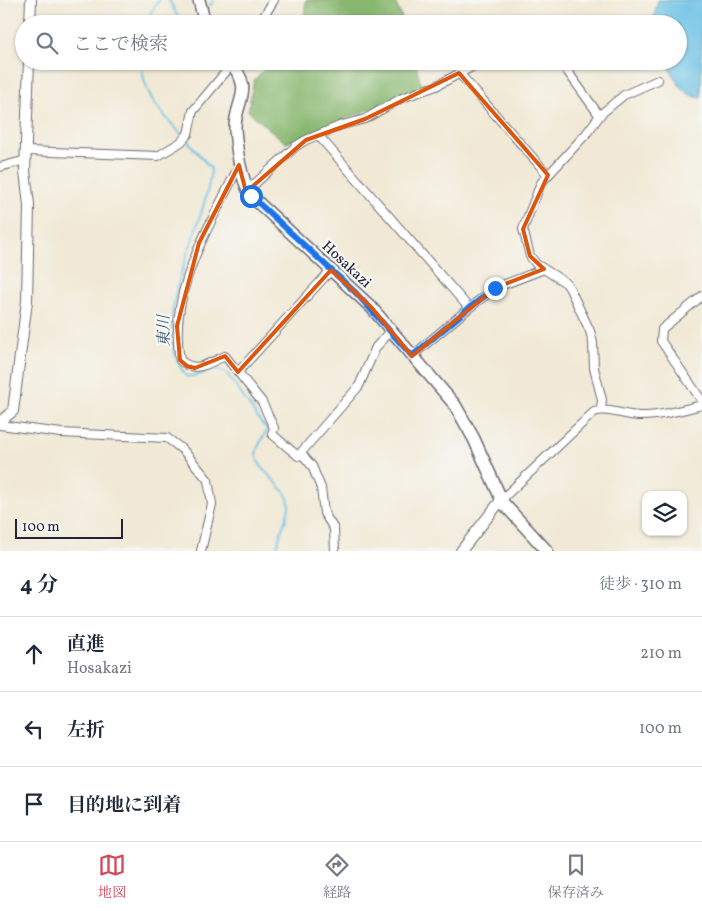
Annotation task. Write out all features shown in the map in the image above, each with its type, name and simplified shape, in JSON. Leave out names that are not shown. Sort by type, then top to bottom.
[{"type":"main road","name":"Hosakazi","points":[[236,70],[242,83],[244,96],[235,123],[240,166],[248,190],[264,210],[371,308],[456,405],[502,499],[520,523],[547,551]]},
{"type":"street","points":[[30,15],[31,0]]},
{"type":"street","points":[[265,15],[274,0]]},
{"type":"street","points":[[0,423],[14,411],[27,301],[30,205],[26,155],[29,70]]},
{"type":"street","points":[[0,167],[26,155],[158,156],[181,142],[188,134],[193,111],[226,70]]},
{"type":"street","points":[[248,190],[296,146],[342,125],[365,119],[402,98],[436,86],[466,70]]},
{"type":"street","points":[[566,70],[599,115]]},
{"type":"street","points":[[459,74],[548,175]]},
{"type":"street","points":[[601,409],[590,331],[570,289],[530,256],[523,229],[541,183],[586,134],[599,115],[624,95],[658,80]]},
{"type":"street","points":[[318,135],[469,308]]},
{"type":"street","points":[[240,166],[199,243],[186,284],[177,326],[180,360],[188,366],[195,368],[226,356],[262,402],[274,428],[272,434],[298,456],[359,386],[376,347],[391,331]]},
{"type":"street","points":[[412,356],[495,288],[544,269]]},
{"type":"street","points":[[238,372],[331,270]]},
{"type":"street","points":[[702,296],[662,330],[660,335],[661,341],[702,401]]},
{"type":"street","points":[[461,551],[502,499],[594,412],[601,409],[625,416],[641,416],[702,405]]},
{"type":"street","points":[[0,423],[61,433],[167,438],[183,450],[208,480],[212,504],[201,551]]},
{"type":"street","points":[[301,453],[312,466],[320,488],[324,513],[334,529],[335,551]]},
{"type":"highlighted area","points":[[459,73],[548,175],[523,229],[530,256],[544,269],[495,288],[412,356],[371,307],[331,270],[238,372],[225,356],[195,368],[187,366],[180,360],[177,326],[199,243],[239,165],[246,192],[306,140],[365,119]]},
{"type":"green space","points":[[306,0],[394,0],[401,15],[304,15]]},
{"type":"green space","points":[[264,70],[417,70],[422,88],[286,143],[248,111],[254,80]]},
{"type":"water","points":[[658,0],[702,0],[701,98],[683,89],[670,70],[687,70],[687,15],[654,15]]},
{"type":"waterway","name":"東川","points":[[149,15],[159,0]]},
{"type":"waterway","name":"東川","points":[[169,0],[177,15]]},
{"type":"waterway","name":"東川","points":[[206,10],[214,0]]},
{"type":"waterway","name":"東川","points":[[142,70],[146,85],[155,103],[184,137]]},
{"type":"waterway","name":"東川","points":[[187,140],[211,169],[207,194],[174,302],[171,328],[175,353],[186,376],[217,370],[228,375],[262,424],[268,429],[257,450],[259,463],[282,489],[289,502],[288,513],[279,537],[277,551]]},
{"type":"route","points":[[251,196],[356,293],[412,356],[495,288]]}]
